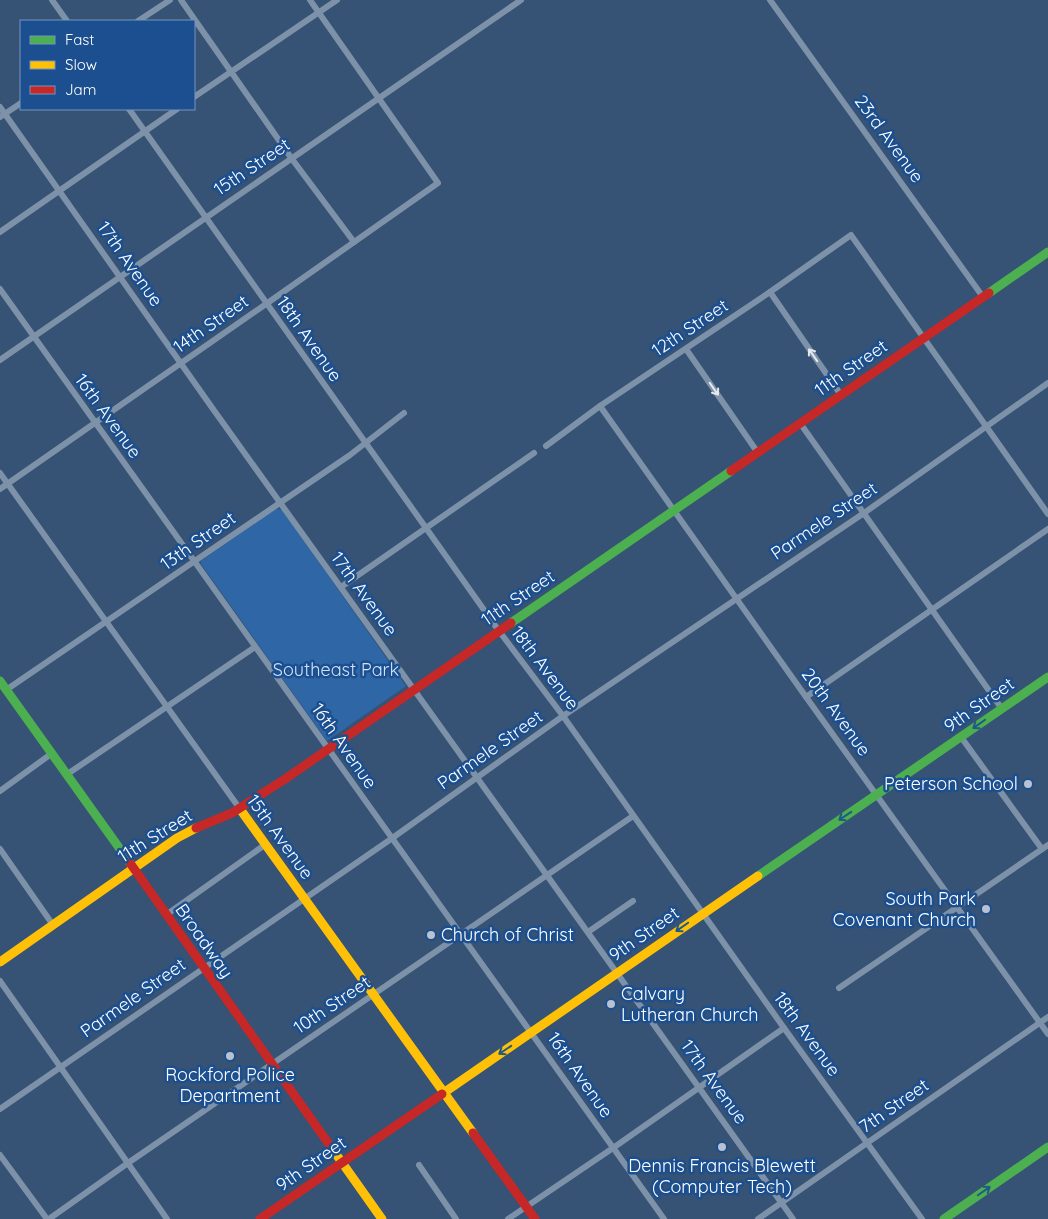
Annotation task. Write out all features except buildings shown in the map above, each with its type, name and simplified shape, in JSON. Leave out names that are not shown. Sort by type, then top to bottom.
[{"type":"main road","name":"11th Street","points":[[0,962],[187,832],[240,809],[256,799],[1048,253]]},
{"type":"main road","name":"9th Street","points":[[260,1219],[702,913],[1047,680]]},
{"type":"main road","name":"Broadway","points":[[0,681],[132,870],[382,1219]]},
{"type":"main road","name":"15th Avenue","points":[[240,809],[535,1219]]},
{"type":"main road","points":[[944,1219],[1048,1147]]},
{"type":"street","points":[[52,0],[66,20]]},
{"type":"street","points":[[140,20],[170,0]]},
{"type":"street","points":[[181,0],[292,159],[354,242]]},
{"type":"street","points":[[310,0],[380,98]]},
{"type":"street","points":[[195,96],[337,0]]},
{"type":"street","name":"15th Street","points":[[0,360],[521,0]]},
{"type":"street","name":"23rd Avenue","points":[[770,0],[983,297]]},
{"type":"street","name":"14th Street","points":[[0,489],[181,364],[438,182],[380,98]]},
{"type":"street","points":[[2,116],[20,104]]},
{"type":"street","name":"17th Avenue","points":[[0,107],[2,116],[60,191],[181,364],[793,1219]]},
{"type":"street","name":"18th Avenue","points":[[130,110],[499,631],[563,716],[922,1219]]},
{"type":"street","points":[[0,232],[176,110]]},
{"type":"street","name":"12th Street","points":[[546,446],[600,406],[770,292],[851,234],[923,338]]},
{"type":"street","name":"16th Avenue","points":[[0,290],[664,1219]]},
{"type":"street","points":[[770,292],[841,395]]},
{"type":"street","points":[[923,338],[956,381],[1048,514]]},
{"type":"street","points":[[686,349],[758,453]]},
{"type":"street","name":"Parmele Street","points":[[0,1109],[391,839],[563,716],[864,513],[1048,383]]},
{"type":"street","name":"20th Avenue","points":[[600,406],[673,511],[1048,1034]]},
{"type":"street","name":"13th Street","points":[[6,690],[366,443],[404,413]]},
{"type":"street","points":[[800,423],[1002,709]]},
{"type":"street","points":[[341,587],[534,453]]},
{"type":"street","name":"15th Avenue","points":[[0,472],[240,809]]},
{"type":"street","points":[[806,697],[1048,529]]},
{"type":"street","points":[[66,775],[255,648]]},
{"type":"street","points":[[961,737],[1042,849]]},
{"type":"street","points":[[0,791],[52,754]]},
{"type":"street","name":"10th Street","points":[[48,1219],[633,816]]},
{"type":"street","points":[[166,916],[266,844]]},
{"type":"street","points":[[839,988],[1048,845]]},
{"type":"street","points":[[0,849],[53,925]]},
{"type":"street","points":[[588,932],[633,901]]},
{"type":"street","points":[[0,981],[167,1219]]},
{"type":"street","name":"7th Street","points":[[758,1219],[1048,1017]]},
{"type":"street","points":[[508,1219],[784,1028]]},
{"type":"street","points":[[0,1155],[48,1219]]},
{"type":"street","points":[[419,1165],[456,1219]]},
{"type":"green space","name":"Southeast Park","points":[[278,509],[282,510],[406,686],[327,741],[201,564],[201,561]]},
{"type":"traffic: fast","points":[[989,293],[1048,252]]},
{"type":"traffic: fast","points":[[511,623],[731,471]]},
{"type":"traffic: fast","points":[[758,876],[1048,677]]},
{"type":"traffic: fast","points":[[0,681],[130,863]]},
{"type":"traffic: fast","points":[[944,1219],[1048,1147]]},
{"type":"traffic: slow","points":[[240,809],[473,1133]]},
{"type":"traffic: slow","points":[[0,962],[177,838],[196,828]]},
{"type":"traffic: slow","points":[[442,1094],[758,876]]},
{"type":"traffic: slow","points":[[331,1147],[382,1219]]},
{"type":"traffic: jam","points":[[731,471],[989,293]]},
{"type":"traffic: jam","points":[[196,828],[232,813],[285,779],[511,623]]},
{"type":"traffic: jam","points":[[130,863],[331,1147]]},
{"type":"traffic: jam","points":[[260,1219],[442,1094]]},
{"type":"traffic: jam","points":[[473,1133],[535,1219]]},
{"type":"place","name":"Peterson School","points":[[1028,784]]},
{"type":"place","name":"South Park Covenant Church","points":[[986,909]]},
{"type":"place","name":"Church of Christ","points":[[431,935]]},
{"type":"place","name":"Calvary Lutheran Church","points":[[611,1004]]},
{"type":"place","name":"Rockford Police Department","points":[[230,1056]]},
{"type":"place","name":"Dennis Francis Blewett (Computer Tech)","points":[[722,1147]]}]
